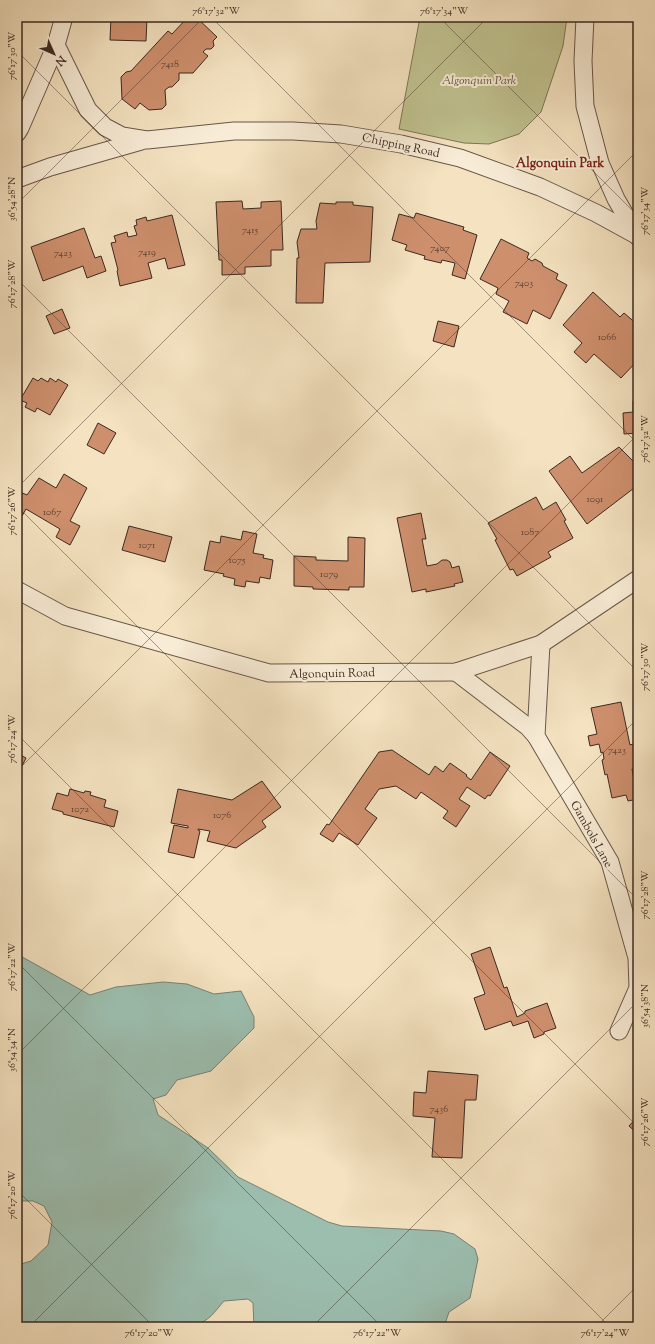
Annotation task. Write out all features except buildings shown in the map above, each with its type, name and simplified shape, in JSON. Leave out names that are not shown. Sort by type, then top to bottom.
[{"type":"street","points":[[17,133],[56,44],[64,17]]},
{"type":"street","points":[[585,17],[583,61],[585,106],[600,163],[616,199],[638,237]]},
{"type":"street","name":"Chipping Road","points":[[56,44],[88,110],[105,127],[122,136],[147,140]]},
{"type":"street","name":"Chipping Road","points":[[17,179],[50,167],[147,140],[234,131],[293,130],[341,134],[401,144],[460,158],[540,187],[596,213],[638,237]]},
{"type":"street","name":"Algonquin Road","points":[[17,590],[64,616],[269,674],[456,672],[541,644],[638,579]]},
{"type":"street","points":[[536,736],[541,644]]},
{"type":"street","name":"Gambols Lane","points":[[456,672],[528,727],[536,736],[610,862],[637,958],[638,988],[619,1031]]},
{"type":"green space","name":"Algonquin Park","points":[[420,17],[567,17],[563,46],[541,112],[519,134],[489,144],[464,143],[399,129]]},
{"type":"shaded area","points":[[17,954],[90,995],[116,987],[163,982],[187,984],[214,994],[241,991],[254,1017],[254,1028],[211,1071],[177,1080],[166,1095],[153,1099],[158,1115],[208,1148],[238,1177],[328,1222],[342,1226],[441,1231],[454,1234],[475,1249],[478,1259],[470,1298],[449,1312],[444,1327],[254,1327],[253,1303],[248,1299],[224,1301],[208,1319],[194,1325],[181,1324],[173,1327],[17,1327],[17,1272],[21,1264],[31,1261],[48,1245],[52,1222],[44,1206],[33,1201],[21,1201],[17,1204]]},
{"type":"district","name":"Algonquin Park","points":[[560,162]]}]
